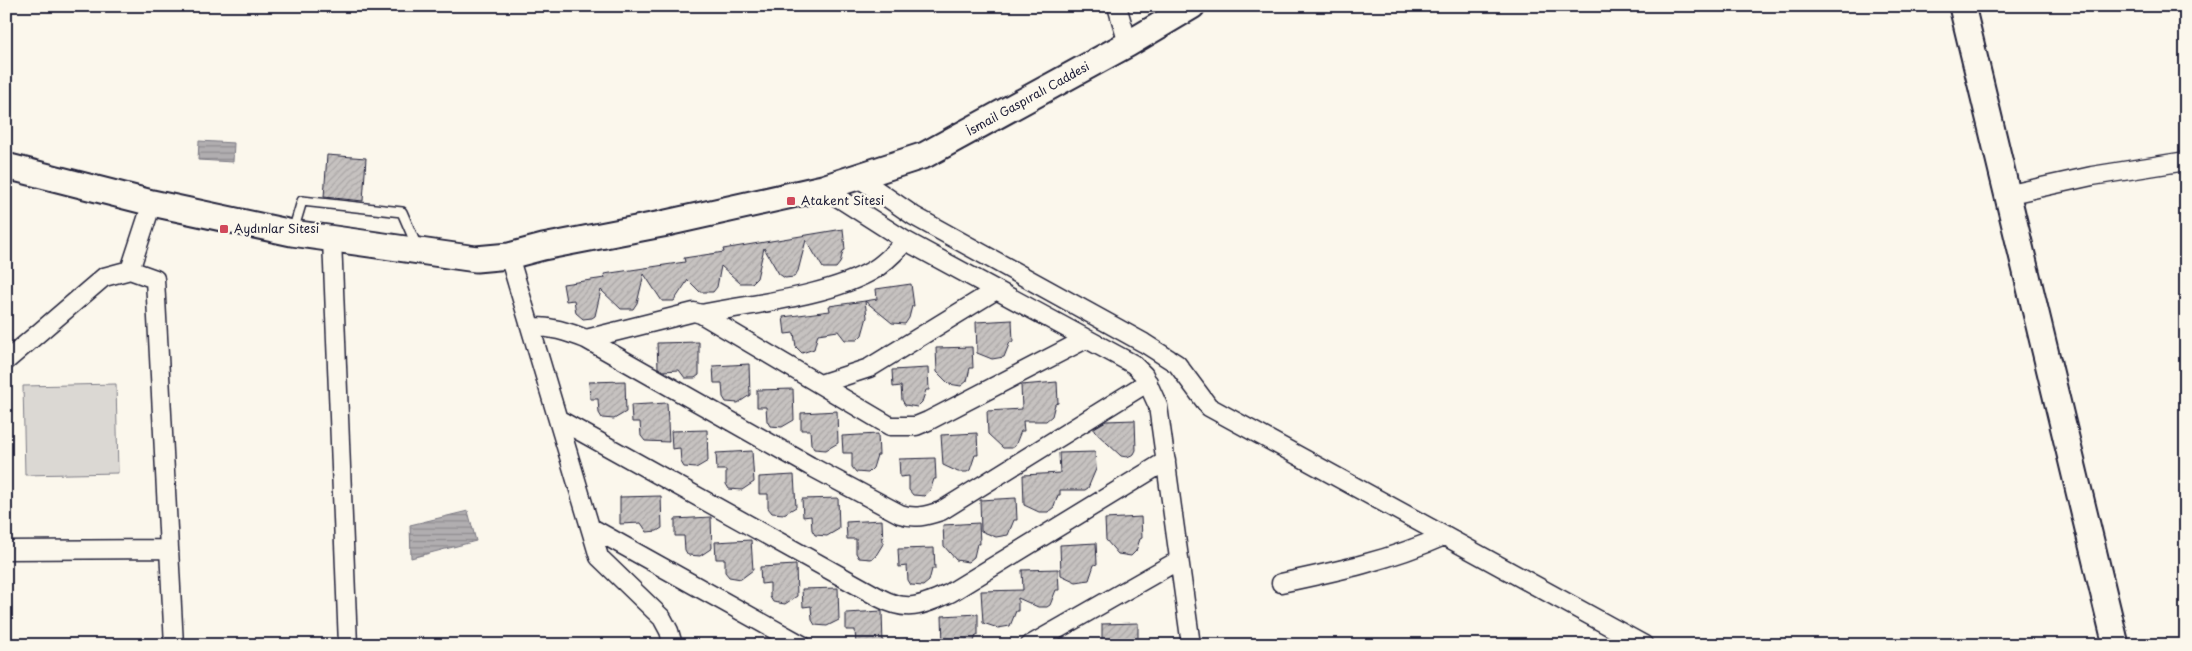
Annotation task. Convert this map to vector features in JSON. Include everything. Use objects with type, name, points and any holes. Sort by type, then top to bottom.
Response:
[{"type":"main road","name":"İsmail Gaspıralı Caddesi","points":[[6,166],[152,203],[292,233],[476,259],[509,256],[542,247],[662,224],[823,188],[925,155],[1128,44],[1192,6]]},
{"type":"main road","points":[[1962,6],[2006,195],[2116,645]]},
{"type":"street","points":[[1117,6],[1128,44]]},
{"type":"street","points":[[2006,195],[2092,176],[2186,161]]},
{"type":"street","points":[[856,176],[914,216],[1144,343],[1177,364],[1208,407],[1644,645]]},
{"type":"street","points":[[823,188],[906,241],[1133,364],[1148,382],[1158,406],[1189,644]]},
{"type":"street","points":[[130,270],[152,203]]},
{"type":"street","points":[[332,239],[348,645]]},
{"type":"street","points":[[701,314],[821,290],[852,281],[876,269],[906,241]]},
{"type":"street","points":[[509,256],[599,557],[662,618],[670,631],[673,645]]},
{"type":"street","points":[[6,360],[104,277],[130,270],[155,279],[174,645]]},
{"type":"street","points":[[820,384],[869,368],[996,290]]},
{"type":"street","points":[[586,339],[694,312],[701,314],[890,426],[916,426],[1086,339]]},
{"type":"street","points":[[530,327],[542,326],[586,339],[810,466],[909,517],[929,515],[940,511],[1148,382]]},
{"type":"street","points":[[558,419],[886,601],[902,607],[914,607],[950,593],[1166,461]]},
{"type":"street","points":[[590,527],[802,645]]},
{"type":"street","points":[[1281,583],[1360,566],[1408,552],[1444,536]]},
{"type":"street","points":[[6,550],[169,548]]},
{"type":"street","points":[[1030,645],[1179,560]]},
{"type":"lane","points":[[292,233],[302,201],[402,212],[419,251]]},
{"type":"shaded area","points":[[199,141],[234,143],[233,162],[198,160]]},
{"type":"shaded area","points":[[116,384],[118,473],[25,475],[23,386]]},
{"type":"shaded area","points":[[468,511],[476,541],[411,558],[410,525]]},
{"type":"building","points":[[327,155],[366,158],[363,201],[324,197]]},
{"type":"building","points":[[843,229],[845,250],[836,268],[823,268],[806,240],[798,271],[794,277],[785,278],[779,274],[764,248],[757,278],[752,283],[740,283],[721,266],[717,287],[713,292],[700,292],[688,280],[674,301],[662,301],[644,274],[637,303],[633,309],[621,309],[601,290],[595,316],[583,319],[576,313],[574,300],[566,301],[563,284],[605,278],[604,274],[685,262],[684,258],[724,252],[723,249]]},
{"type":"building","points":[[911,284],[914,306],[912,306],[909,318],[905,324],[892,323],[865,301],[877,299],[876,289]]},
{"type":"building","points":[[865,301],[867,317],[862,335],[857,340],[845,340],[838,331],[818,334],[814,349],[802,353],[796,347],[794,333],[785,334],[783,317],[830,311],[829,306]]},
{"type":"building","points":[[1012,320],[1013,342],[1010,342],[1004,357],[992,359],[977,353],[976,322]]},
{"type":"building","points":[[699,342],[699,375],[695,378],[685,378],[679,370],[663,371],[658,368],[657,343]]},
{"type":"building","points":[[972,347],[973,368],[970,368],[967,381],[961,386],[949,384],[937,372],[936,348]]},
{"type":"building","points":[[749,364],[750,395],[738,403],[726,402],[723,397],[722,383],[714,383],[713,366]]},
{"type":"building","points":[[928,368],[929,390],[926,390],[922,402],[917,407],[905,405],[902,400],[901,386],[893,387],[892,370]]},
{"type":"building","points":[[625,381],[626,412],[614,419],[602,418],[599,413],[598,399],[590,399],[589,382]]},
{"type":"building","points":[[1057,382],[1058,403],[1055,404],[1052,416],[1046,421],[1023,421],[1024,431],[1021,431],[1015,446],[1003,448],[988,434],[987,411],[1022,409],[1021,385]]},
{"type":"building","points":[[793,389],[794,420],[782,427],[770,426],[767,421],[766,407],[757,407],[757,390]]},
{"type":"building","points":[[667,403],[669,442],[645,441],[641,436],[640,422],[632,422],[631,405]]},
{"type":"building","points":[[837,411],[838,443],[826,450],[814,449],[811,444],[810,430],[801,430],[801,413]]},
{"type":"building","points":[[1135,420],[1136,450],[1134,454],[1127,457],[1121,456],[1094,431],[1094,428],[1106,421]]},
{"type":"building","points":[[707,430],[708,461],[696,468],[684,467],[681,462],[680,448],[672,449],[671,431]]},
{"type":"building","points":[[977,433],[978,455],[975,455],[970,470],[958,472],[943,465],[941,435]]},
{"type":"building","points":[[878,434],[879,455],[877,455],[873,468],[868,473],[856,472],[852,467],[852,453],[843,453],[842,436]]},
{"type":"building","points":[[752,451],[754,482],[742,490],[729,489],[726,484],[726,470],[717,470],[716,453]]},
{"type":"building","points":[[1095,452],[1096,469],[1088,488],[1085,490],[1060,490],[1060,495],[1058,495],[1054,507],[1048,512],[1039,512],[1024,505],[1023,475],[1060,473],[1059,453]]},
{"type":"building","points":[[935,458],[936,479],[934,479],[930,491],[925,496],[913,495],[909,490],[909,476],[900,477],[899,459]]},
{"type":"building","points":[[794,475],[796,507],[784,514],[772,513],[768,508],[768,494],[759,494],[759,477]]},
{"type":"building","points":[[661,496],[662,528],[657,531],[647,532],[641,523],[620,524],[620,497]]},
{"type":"building","points":[[838,498],[839,529],[827,536],[815,535],[812,530],[811,516],[803,517],[802,499]]},
{"type":"building","points":[[1016,498],[1017,520],[1014,520],[1008,535],[996,537],[981,531],[980,500]]},
{"type":"building","points":[[711,517],[712,548],[700,556],[688,555],[685,550],[684,536],[675,536],[675,519]]},
{"type":"building","points":[[1141,517],[1142,538],[1136,551],[1131,556],[1118,554],[1106,540],[1105,519]]},
{"type":"building","points":[[882,520],[883,544],[875,557],[871,559],[859,558],[856,553],[856,539],[847,539],[846,522]]},
{"type":"building","points":[[979,523],[980,544],[977,544],[974,557],[968,562],[956,560],[944,546],[943,525]]},
{"type":"building","points":[[751,540],[753,570],[741,579],[729,577],[725,572],[725,559],[716,559],[715,542]]},
{"type":"building","points":[[1096,543],[1097,564],[1094,565],[1089,580],[1076,582],[1061,575],[1060,545]]},
{"type":"building","points":[[934,548],[935,569],[932,569],[929,581],[923,586],[911,585],[908,580],[907,566],[899,567],[898,549]]},
{"type":"building","points":[[796,565],[797,596],[785,604],[773,602],[770,597],[770,583],[761,584],[760,567]]},
{"type":"building","points":[[1058,569],[1059,590],[1056,590],[1050,605],[1038,607],[1018,598],[1018,611],[1016,611],[1010,626],[998,628],[983,623],[981,591],[1023,590],[1022,570]]},
{"type":"building","points":[[838,588],[839,620],[827,626],[815,625],[812,620],[811,606],[803,607],[802,589]]},
{"type":"building","points":[[882,611],[883,645],[856,645],[855,630],[846,630],[846,613]]},
{"type":"building","points":[[978,614],[978,635],[976,635],[973,645],[943,645],[942,616]]},
{"type":"building","points":[[1138,623],[1138,644],[1111,645],[1111,641],[1102,641],[1102,624]]},
{"type":"place","name":"Atakent Sitesi","points":[[791,201]]},
{"type":"place","name":"Aydınlar Sitesi","points":[[224,229]]}]
